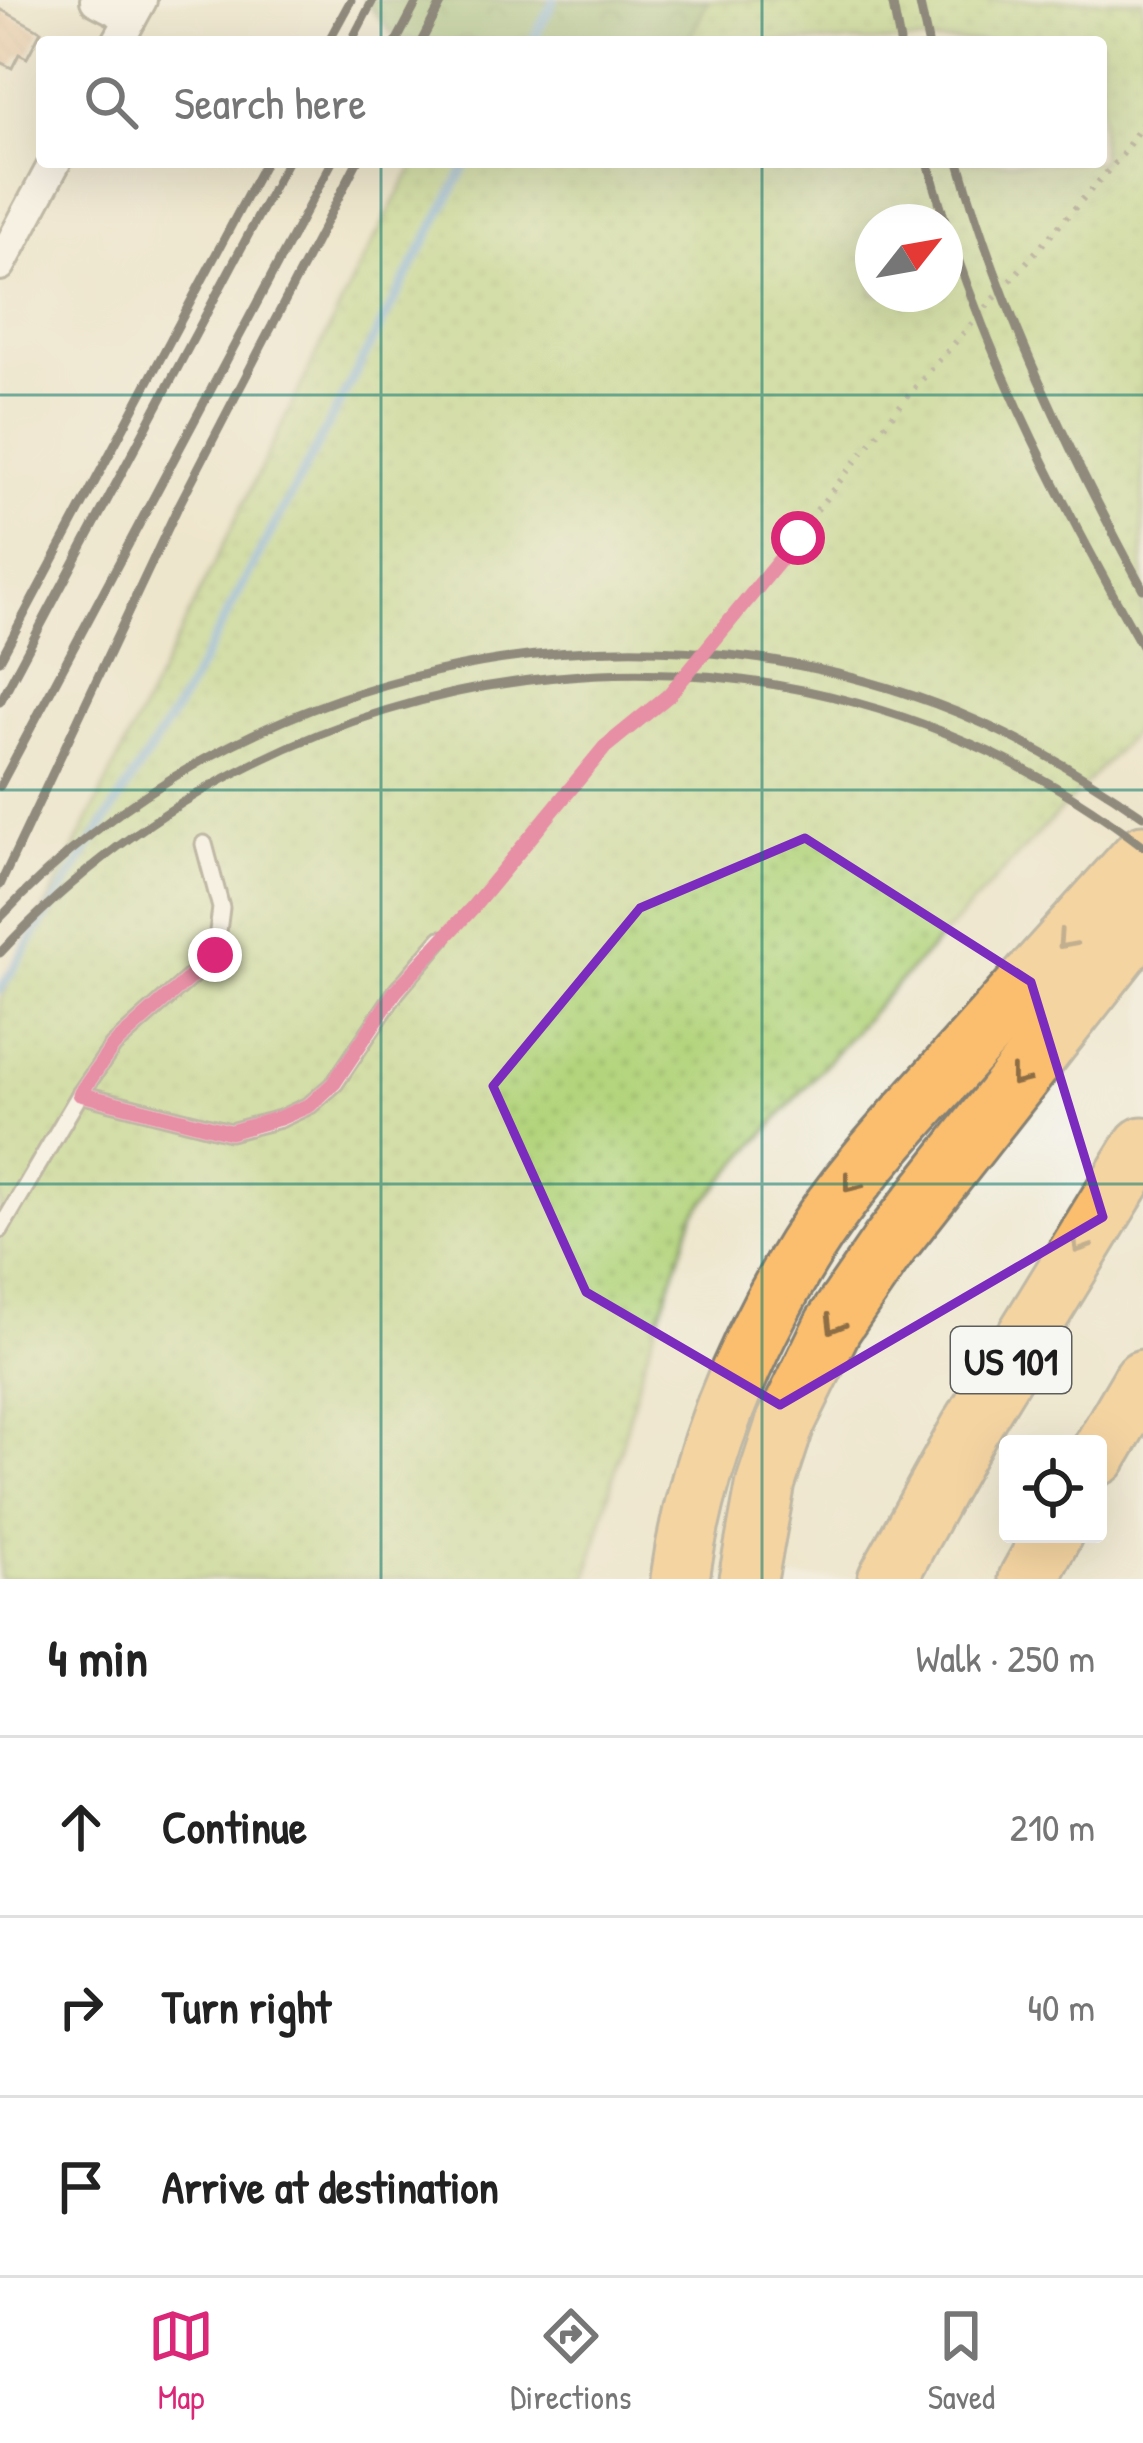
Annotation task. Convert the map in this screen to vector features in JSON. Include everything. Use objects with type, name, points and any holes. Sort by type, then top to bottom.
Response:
[{"type":"highway","points":[[680,1579],[707,1459],[749,1351],[806,1247],[873,1157],[1143,854]]},
{"type":"highway","points":[[748,1579],[766,1482],[784,1424],[806,1375],[861,1282],[1143,921]]},
{"type":"highway","name":"US 101","points":[[886,1579],[970,1428],[1143,1146]]},
{"type":"highway","name":"US 101","points":[[1107,1441],[1143,1379]]},
{"type":"highway","points":[[1028,1579],[1048,1543]]},
{"type":"street","points":[[95,0],[130,20]]},
{"type":"street","points":[[0,265],[52,168]]},
{"type":"lane","points":[[0,1231],[113,1046],[215,955],[221,908],[204,844]]},
{"type":"lane","points":[[80,1094],[230,1132],[280,1118],[310,1105],[334,1083],[395,992],[440,939]]},
{"type":"path","points":[[440,939],[473,907],[605,747],[669,695],[911,392],[1122,155],[1143,123]]},
{"type":"highlighted area","points":[[805,838],[1031,982],[1103,1217],[780,1405],[586,1292],[493,1086],[640,908]]},
{"type":"green space","points":[[364,0],[708,0],[691,36],[394,36]]},
{"type":"green space","points":[[503,0],[1143,0],[1143,723],[882,1000],[694,1214],[642,1368],[587,1579],[0,1579],[0,1000],[358,270],[413,168],[1107,168],[1107,36],[484,36]]},
{"type":"building","points":[[0,9],[41,31],[27,58],[19,54],[12,68],[0,62]]},
{"type":"waterway","points":[[535,36],[554,0]]},
{"type":"waterway","points":[[0,990],[181,701],[465,168]]},
{"type":"railway","points":[[331,36],[351,0]]},
{"type":"railway","points":[[354,36],[373,0]]},
{"type":"railway","points":[[399,36],[418,0]]},
{"type":"railway","points":[[424,36],[443,0]]},
{"type":"railway","points":[[892,0],[899,36]]},
{"type":"railway","points":[[919,0],[927,36]]},
{"type":"railway","points":[[0,660],[262,168]]},
{"type":"railway","points":[[0,702],[284,168]]},
{"type":"railway","points":[[0,786],[329,168]]},
{"type":"railway","points":[[0,885],[177,509],[354,168]]},
{"type":"railway","points":[[930,168],[969,289],[1020,412],[1143,648]]},
{"type":"railway","points":[[961,168],[1016,327],[1089,486],[1143,589]]},
{"type":"railway","points":[[0,918],[95,832],[201,761],[315,708],[436,672],[561,653],[688,651],[813,668],[936,704],[991,727],[1069,768],[1143,816]]},
{"type":"railway","points":[[0,953],[120,845],[255,763],[400,707],[551,678],[705,676],[858,703],[1005,760],[1143,846]]},
{"type":"route","points":[[215,955],[113,1046],[80,1094],[230,1132],[310,1105],[334,1083],[395,992],[473,907],[605,747],[669,695],[798,538]]}]
